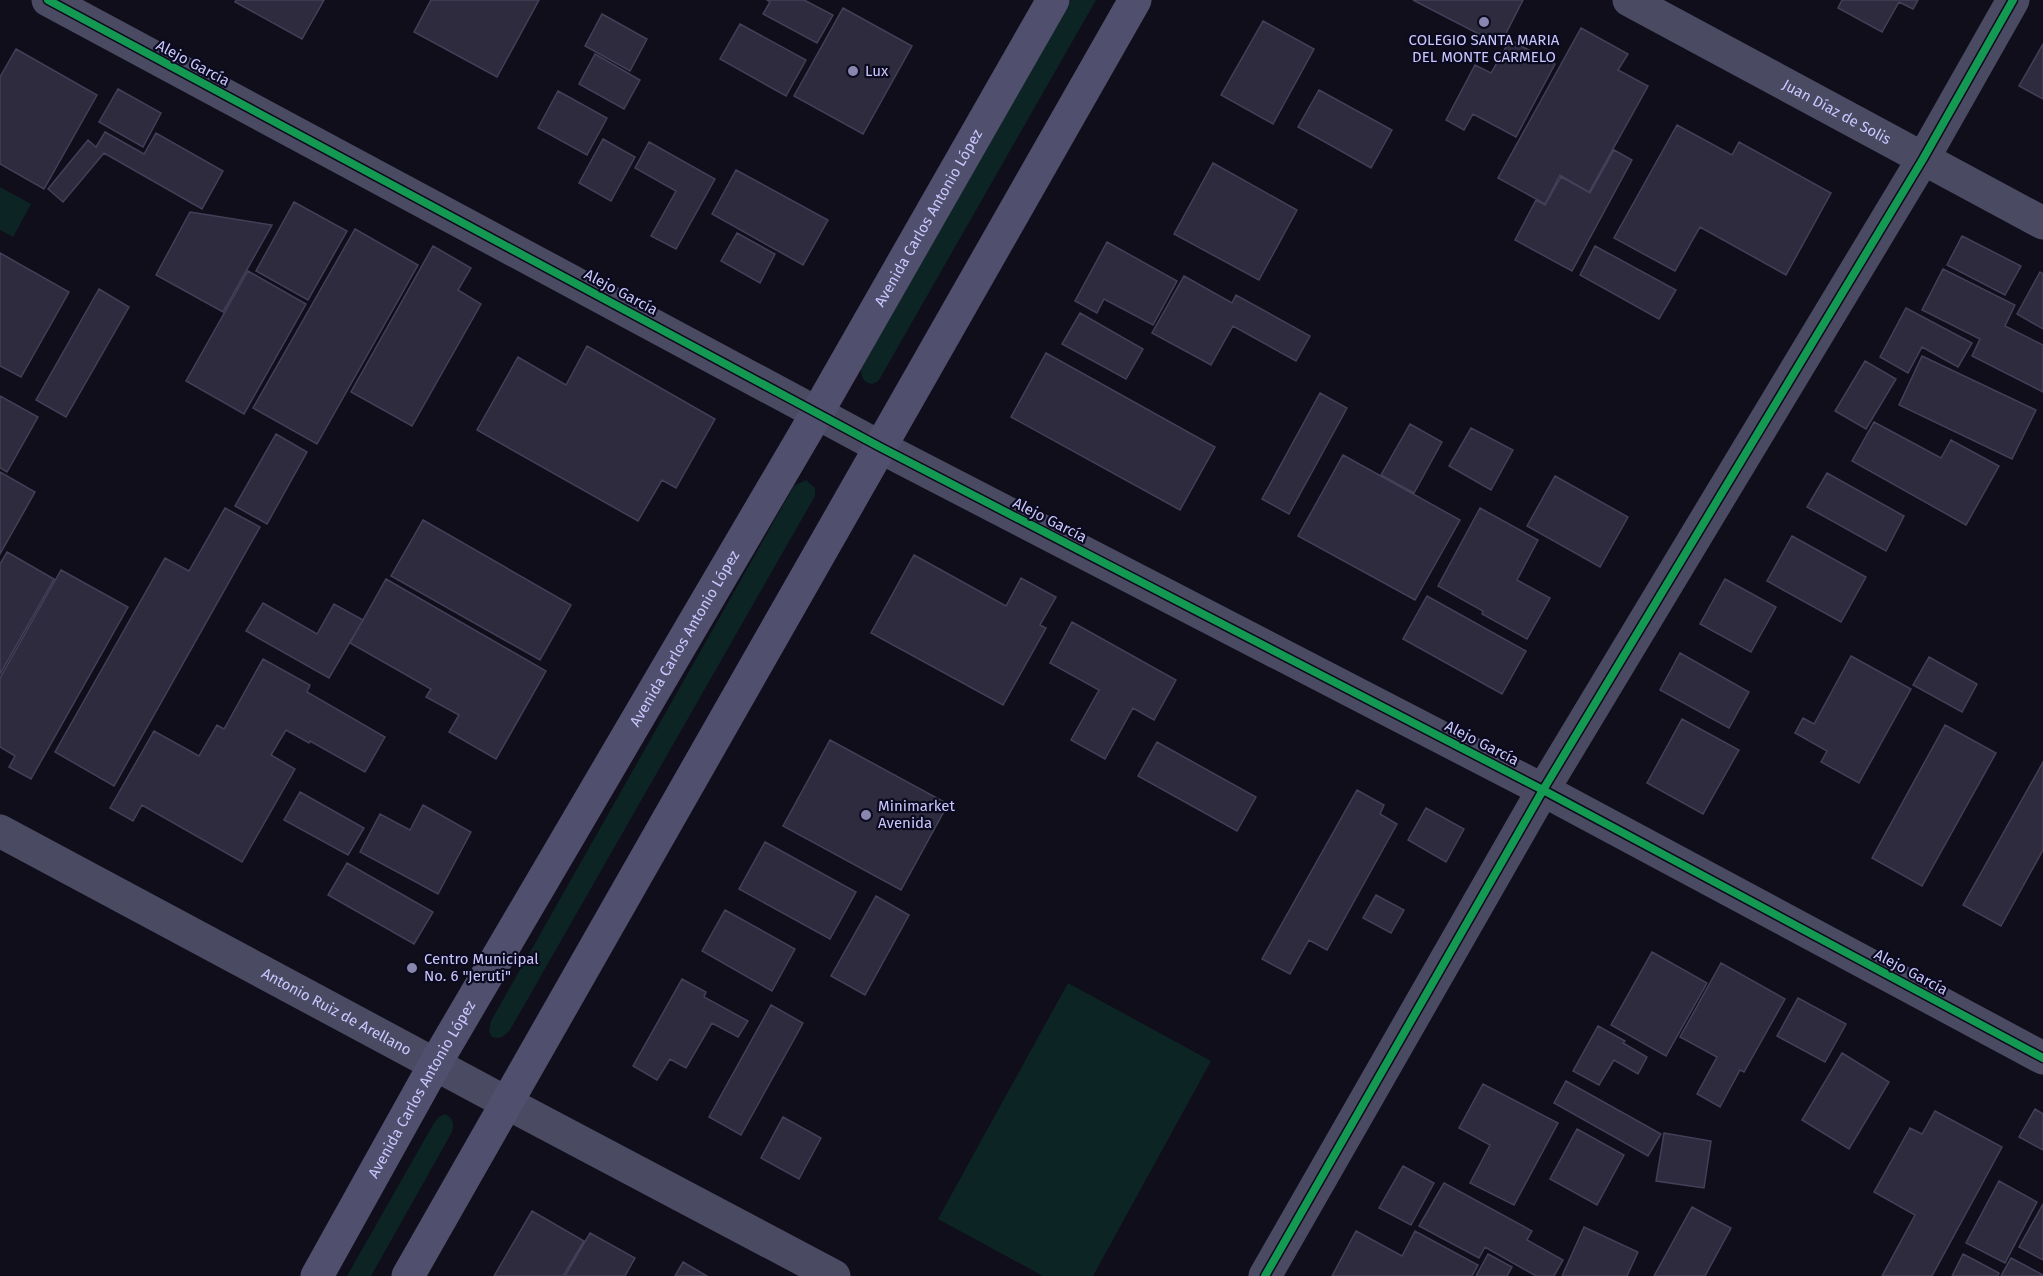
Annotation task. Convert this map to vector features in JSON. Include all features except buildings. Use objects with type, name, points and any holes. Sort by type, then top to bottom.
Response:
[{"type":"main road","name":"Avenida Carlos Antonio López","points":[[317,1276],[435,1064],[818,413],[1053,0]]},
{"type":"main road","points":[[408,1276],[1135,0]]},
{"type":"street","name":"Alejo García","points":[[48,0],[880,447],[1543,790],[2043,1058]]},
{"type":"street","name":"Juan Díaz de Solis","points":[[1629,0],[2043,223]]},
{"type":"street","points":[[1265,1276],[1543,790],[1923,159],[2013,0]]},
{"type":"street","name":"Antonio Ruiz de Arellano","points":[[0,831],[834,1276]]},
{"type":"green space","points":[[1071,0],[1096,0],[879,380],[872,384],[866,382],[862,377],[861,369]]},
{"type":"green space","points":[[0,187],[31,204],[13,237],[0,230]]},
{"type":"green space","points":[[806,480],[815,488],[815,496],[510,1030],[502,1037],[492,1037],[489,1031],[491,1021],[794,486]]},
{"type":"green space","points":[[1068,983],[1211,1061],[1093,1276],[1043,1276],[938,1219]]},
{"type":"green space","points":[[445,1114],[453,1122],[452,1132],[371,1276],[347,1276],[434,1123]]},
{"type":"cycle path","points":[[48,0],[880,447],[1543,790],[2043,1058]]},
{"type":"cycle path","points":[[1265,1276],[1543,790],[1923,159],[2013,0]]},
{"type":"place","name":"COLEGIO SANTA MARIA DEL MONTE CARMELO","points":[[1484,22]]},
{"type":"place","name":"Lux","points":[[853,71]]},
{"type":"place","name":"Minimarket Avenida","points":[[866,815]]},
{"type":"place","name":"Centro Municipal No. 6 \"Jeruti\"","points":[[412,968]]}]
